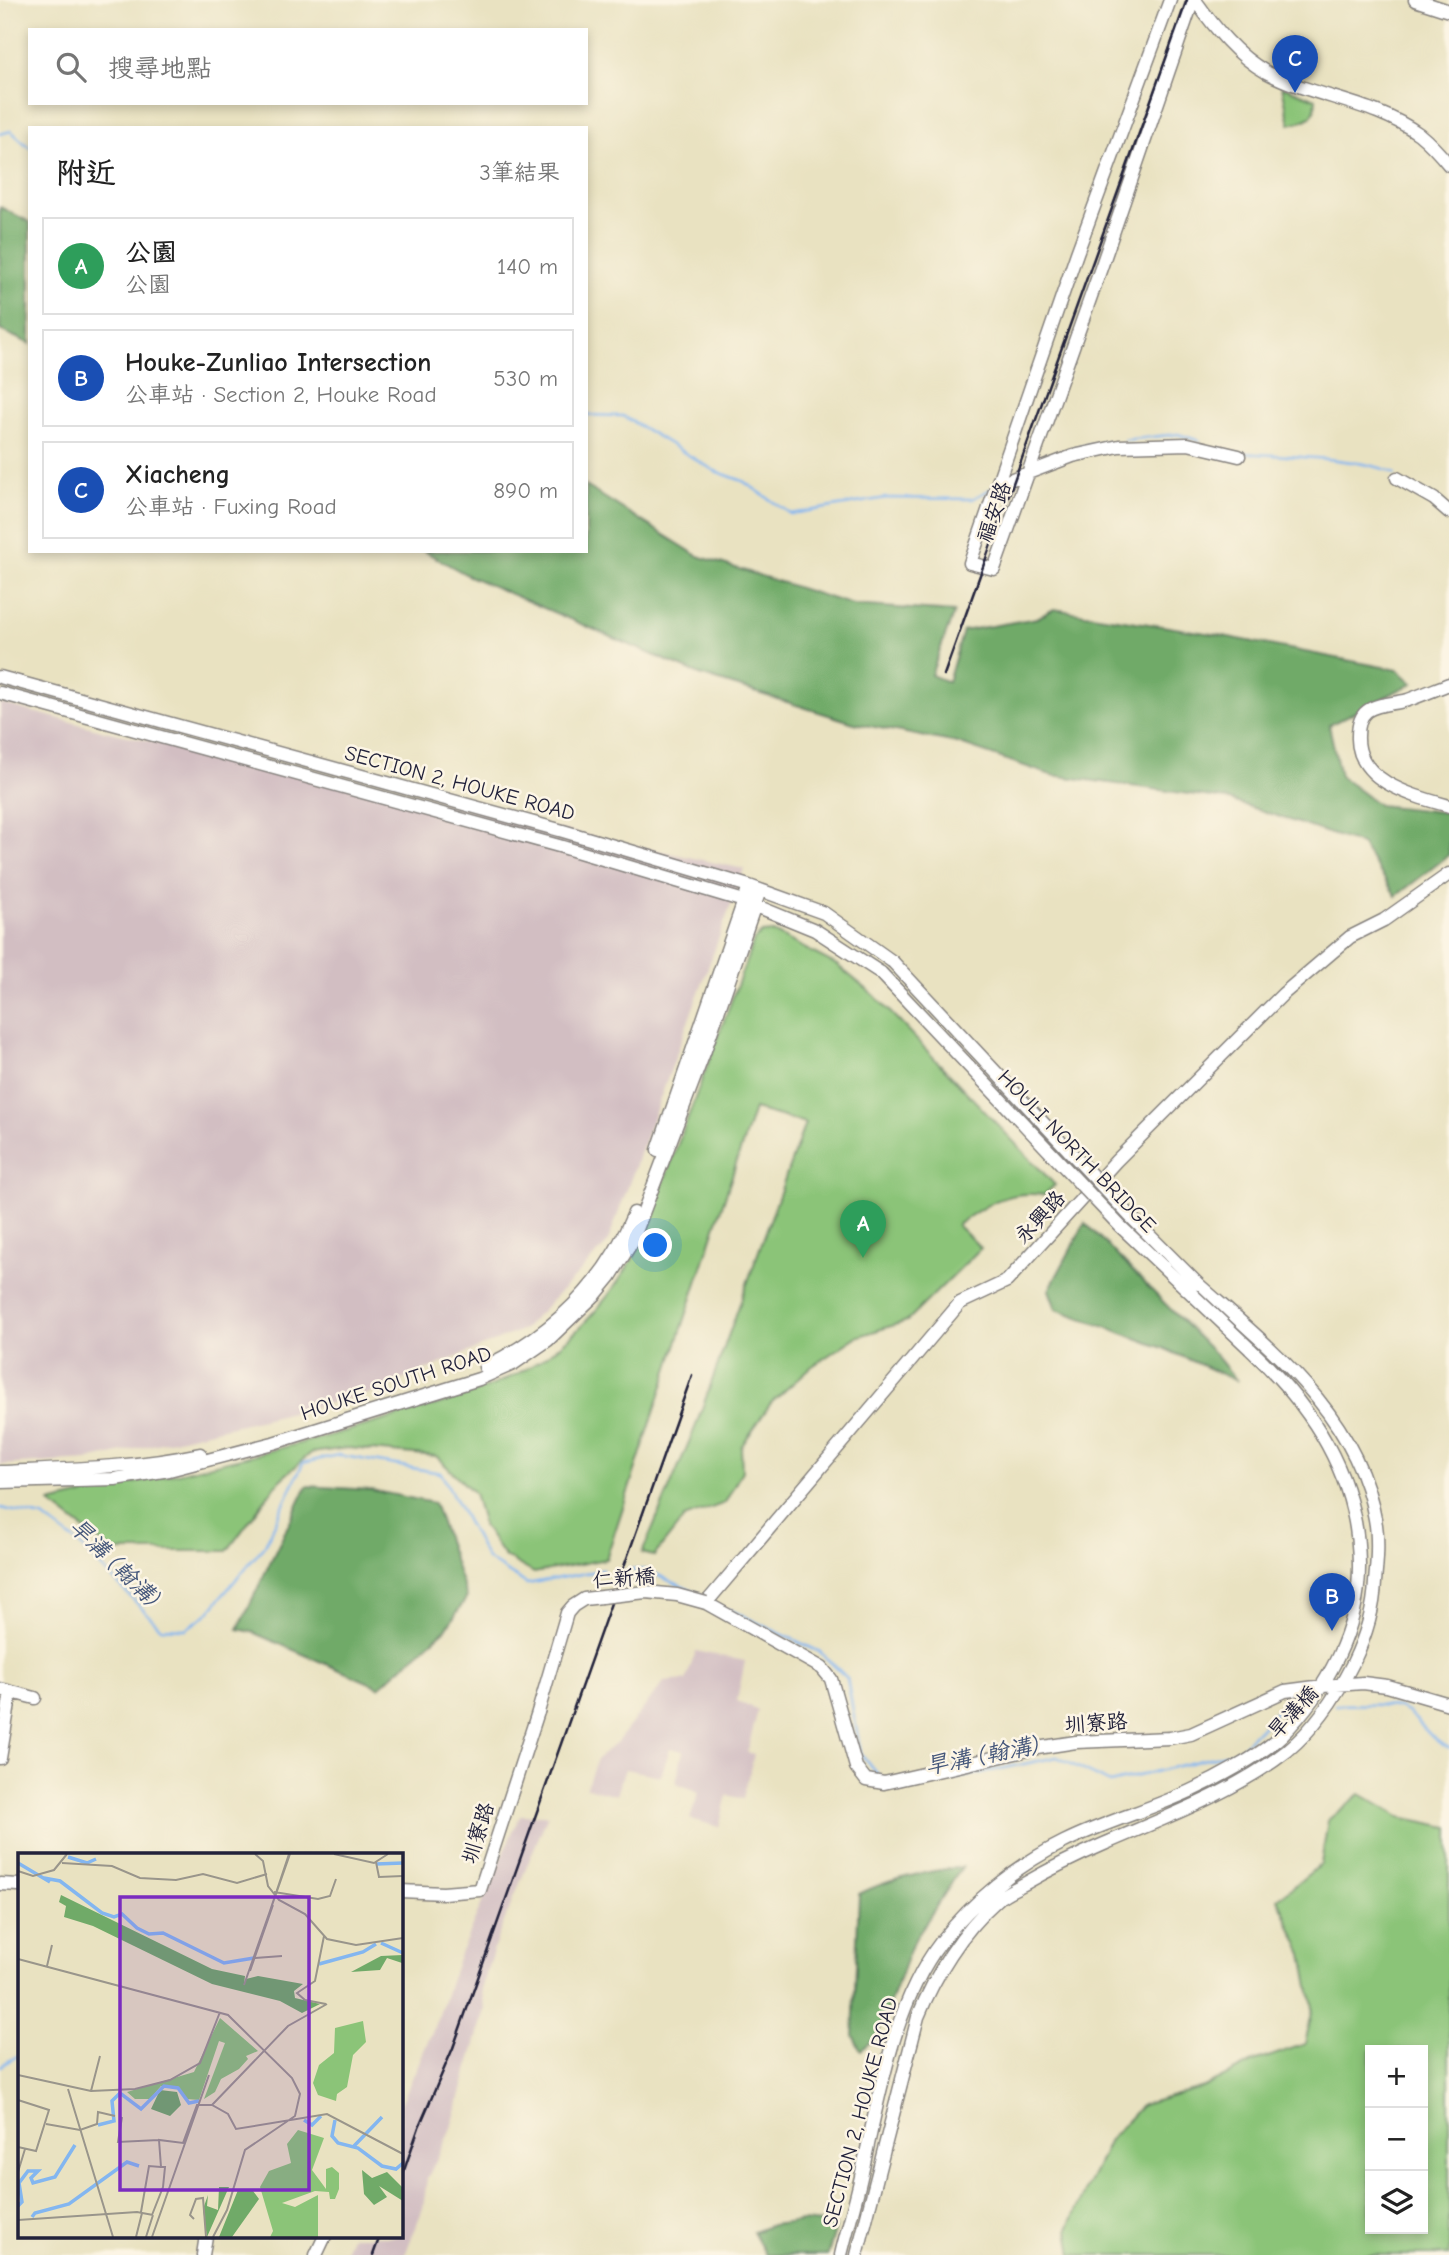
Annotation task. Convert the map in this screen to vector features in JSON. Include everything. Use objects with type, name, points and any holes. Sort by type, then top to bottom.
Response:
[{"type":"street","name":"福安路","points":[[1170,0],[1077,253],[970,563],[994,569],[1194,0]]},
{"type":"street","points":[[1194,0],[1228,42],[1264,71],[1294,85],[1385,115],[1419,134],[1449,165]]},
{"type":"street","points":[[1415,0],[1449,11]]},
{"type":"street","points":[[999,484],[1073,456],[1119,446],[1188,444],[1239,456]]},
{"type":"street","points":[[1397,478],[1434,499],[1449,512]]},
{"type":"street","name":"SECTION 2, HOUKE ROAD","points":[[0,677],[563,831],[755,888],[824,913],[893,962]]},
{"type":"street","points":[[1449,684],[1406,701],[1367,710],[1361,718],[1357,744],[1359,755],[1368,770],[1417,797],[1449,806]]},
{"type":"street","name":"SECTION 2, HOUKE ROAD","points":[[0,693],[559,846],[749,903],[815,930],[881,973]]},
{"type":"street","points":[[80,716],[84,698]]},
{"type":"street","points":[[401,803],[404,787]]},
{"type":"street","name":"永興路","points":[[706,1603],[960,1303],[1007,1281],[1116,1161],[1283,994],[1350,937],[1384,920],[1449,874]]},
{"type":"street","name":"HOUKE SOUTH ROAD","points":[[0,1482],[115,1479],[169,1470],[273,1443],[479,1379],[513,1364],[548,1340],[610,1277],[632,1241],[755,888]]},
{"type":"street","name":"HOULI NORTH BRIDGE","points":[[893,962],[1129,1215],[1198,1284],[1295,1371],[1315,1393],[1340,1431],[1362,1474],[1376,1519],[1375,1592],[1367,1627],[1343,1683]]},
{"type":"street","name":"HOULI NORTH BRIDGE","points":[[881,973],[1120,1226],[1283,1380],[1323,1434],[1339,1466],[1359,1541],[1360,1581],[1344,1646],[1322,1686]]},
{"type":"street","name":"HOUKE SOUTH ROAD","points":[[0,1472],[137,1465],[215,1451],[477,1371],[507,1356],[544,1333],[575,1304],[624,1236],[700,1048]]},
{"type":"street","name":"仁新橋","points":[[538,1712],[567,1613],[573,1605],[584,1599],[646,1592],[677,1595],[706,1603]]},
{"type":"street","name":"圳寮路","points":[[706,1603],[822,1668],[831,1679],[856,1767],[866,1780],[884,1783],[1037,1748],[1076,1742],[1170,1738],[1191,1734],[1285,1691],[1343,1683],[1387,1686],[1449,1704]]},
{"type":"street","name":"旱溝橋","points":[[1234,1786],[1288,1750],[1318,1719],[1343,1683]]},
{"type":"street","name":"旱溝橋","points":[[1224,1774],[1279,1737],[1322,1686]]},
{"type":"street","points":[[0,1758],[6,1690],[34,1698]]},
{"type":"street","name":"圳寮路","points":[[402,1891],[443,1893],[480,1890],[538,1712]]},
{"type":"street","name":"SECTION 2, HOUKE ROAD","points":[[841,2255],[903,2012],[921,1972],[941,1942],[989,1891],[1063,1842],[1151,1808],[1224,1774]]},
{"type":"street","name":"SECTION 2, HOUKE ROAD","points":[[857,2255],[918,2017],[930,1987],[955,1948],[998,1899],[1072,1858],[1234,1786]]},
{"type":"street","points":[[0,1884],[18,1885]]},
{"type":"street","points":[[316,2255],[324,2238]]},
{"type":"shaded area","points":[[0,703],[105,731],[744,869],[607,1244],[524,1329],[368,1394],[89,1460],[0,1465]]},
{"type":"shaded area","points":[[696,1651],[745,1661],[737,1701],[758,1710],[747,1752],[754,1754],[743,1799],[727,1795],[719,1827],[690,1819],[699,1792],[676,1783],[683,1751],[670,1748],[661,1776],[625,1769],[616,1795],[586,1787],[597,1759],[617,1742],[664,1682],[686,1680]]},
{"type":"shaded area","points":[[520,1815],[548,1815],[498,1936],[481,1988],[485,2009],[451,2129],[427,2179],[423,2208],[405,2255],[344,2255],[350,2238],[402,2238],[402,2102],[438,2018],[457,1961]]},
{"type":"green space","points":[[1282,86],[1316,99],[1310,118],[1290,124]]},
{"type":"green space","points":[[0,207],[28,221],[28,343],[0,330]]},
{"type":"green space","points":[[588,487],[698,556],[853,605],[954,612],[931,675],[948,682],[963,631],[1037,618],[1054,609],[1213,634],[1398,670],[1413,683],[1329,725],[1340,776],[1379,805],[1449,813],[1449,855],[1396,896],[1361,844],[1226,799],[1051,775],[957,743],[854,723],[700,675],[469,576],[428,553],[588,553]]},
{"type":"green space","points":[[773,932],[837,965],[874,995],[1055,1185],[1044,1195],[1019,1195],[998,1200],[957,1225],[981,1248],[907,1321],[856,1337],[811,1367],[771,1403],[741,1447],[742,1471],[725,1503],[684,1518],[654,1556],[642,1553],[695,1428],[805,1123],[754,1109],[606,1559],[534,1573],[504,1556],[483,1526],[474,1493],[436,1456],[348,1448],[311,1453],[280,1480],[227,1551],[112,1551],[50,1503],[309,1441],[433,1406],[508,1379],[558,1347],[599,1307],[641,1243],[754,940],[762,933]]},
{"type":"green space","points":[[1085,1223],[1215,1354],[1237,1381],[1163,1348],[1056,1309],[1049,1290]]},
{"type":"green space","points":[[307,1486],[371,1490],[434,1503],[467,1597],[446,1629],[379,1687],[252,1632],[238,1629]]},
{"type":"green space","points":[[1360,1794],[1400,1817],[1449,1827],[1449,2255],[1072,2255],[1068,2229],[1109,2140],[1142,2105],[1204,2087],[1251,2063],[1305,2044],[1313,2008],[1303,1954],[1278,1899],[1321,1864],[1328,1820]]},
{"type":"green space","points":[[962,1867],[913,1942],[877,2036],[861,2050],[853,2036],[859,1894],[909,1876]]},
{"type":"green space","points":[[802,2221],[836,2227],[828,2255],[766,2255],[753,2232],[772,2225]]},
{"type":"waterway","points":[[0,134],[11,131],[28,146]]},
{"type":"waterway","points":[[588,415],[623,416],[715,471],[743,481],[791,514],[886,498],[972,499],[991,489]]},
{"type":"waterway","points":[[1124,440],[1178,434],[1200,441]]},
{"type":"waterway","points":[[1063,454],[1079,447],[1107,443]]},
{"type":"waterway","points":[[1243,453],[1344,461],[1365,464],[1395,474]]},
{"type":"waterway","name":"旱溝 (翰溝)","points":[[0,1508],[43,1517],[79,1544],[161,1628],[186,1629],[207,1614],[265,1545],[303,1463],[338,1455],[441,1473],[487,1559],[527,1584],[603,1570]]},
{"type":"waterway","name":"旱溝 (翰溝)","points":[[629,1570],[647,1570],[700,1595]]},
{"type":"waterway","name":"旱溝 (翰溝)","points":[[728,1609],[820,1652],[847,1678],[861,1754],[880,1777]]},
{"type":"waterway","name":"旱溝 (翰溝)","points":[[889,1787],[901,1790],[1057,1757],[1110,1783],[1238,1751],[1282,1705],[1303,1705]]},
{"type":"waterway","name":"旱溝 (翰溝)","points":[[1335,1705],[1372,1705],[1401,1709],[1437,1741],[1449,1748]]},
{"type":"waterway","points":[[0,2066],[18,2056]]},
{"type":"railway","points":[[944,675],[1187,0]]},
{"type":"railway","points":[[402,2176],[419,2127],[453,2048],[692,1375]]},
{"type":"railway","points":[[373,2255],[379,2238]]},
{"type":"place","name":"Xiacheng","points":[[1295,93]]},
{"type":"place","name":"公園","points":[[863,1258]]},
{"type":"place","name":"Houke-Zunliao Intersection","points":[[1332,1631]]}]
